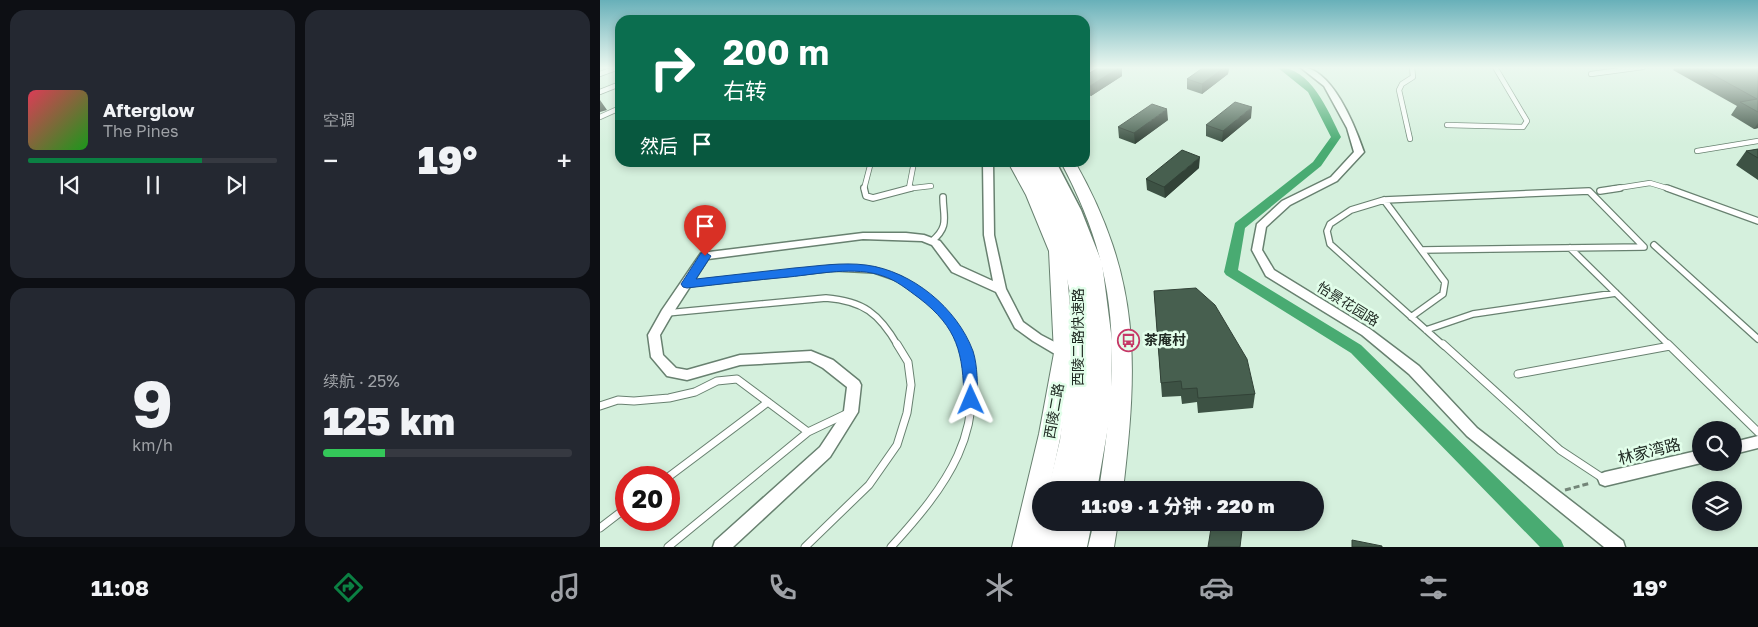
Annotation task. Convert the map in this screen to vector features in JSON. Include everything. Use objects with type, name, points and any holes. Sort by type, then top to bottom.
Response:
[{"type":"highway","name":"西陵二路快速路","points":[[1045,167],[1070,247],[1080,293],[1080,376],[1072,440],[1064,481]]},
{"type":"highway","name":"西陵二路快速路","points":[[1045,167],[1071,210],[1092,263],[1100,341],[1098,410],[1085,481]]},
{"type":"highway","points":[[1064,352],[1080,293]]},
{"type":"highway","points":[[1050,547],[1053,531]]},
{"type":"highway","points":[[1072,547],[1075,531]]},
{"type":"main road","name":"西陵二路","points":[[1018,167],[1034,195],[1057,251],[1064,352],[1048,443],[1024,547]]},
{"type":"main road","points":[[1047,167],[1084,190],[1102,237],[1116,286],[1124,349],[1122,405],[1112,481]]},
{"type":"main road","points":[[1101,547],[1104,531]]},
{"type":"street","name":"怡景花园路","points":[[1331,93],[1351,128],[1359,152],[1334,179],[1286,203],[1261,226],[1257,250],[1270,272],[1366,332],[1414,370],[1472,432],[1617,547]]},
{"type":"street","points":[[988,167],[990,235],[1000,289],[1019,325],[1037,338],[1064,352]]},
{"type":"street","points":[[721,547],[825,452],[851,412],[854,384],[828,364],[810,356],[740,360],[687,375],[672,372],[657,357],[654,335],[666,313],[705,256],[863,236],[906,236],[936,243],[956,269],[1000,289]]},
{"type":"street","points":[[1742,446],[1758,442]]},
{"type":"street","name":"林家湾路","points":[[1605,479],[1692,458]]},
{"type":"lane","points":[[1400,93],[1410,138]]},
{"type":"lane","points":[[1447,125],[1523,127],[1526,121],[1510,93]]},
{"type":"lane","points":[[600,117],[615,110]]},
{"type":"lane","points":[[1697,151],[1758,141]]},
{"type":"lane","points":[[870,167],[864,189],[866,196],[873,198],[909,188],[931,186]]},
{"type":"lane","points":[[909,188],[913,167]]},
{"type":"lane","points":[[1600,191],[1650,183],[1758,221]]},
{"type":"lane","points":[[1422,250],[1644,247],[1589,192],[1384,200],[1351,210],[1330,224],[1327,231],[1330,244],[1426,330],[1575,462],[1605,479]]},
{"type":"lane","points":[[932,241],[945,230],[943,197]]},
{"type":"lane","points":[[1384,200],[1445,282],[1443,294],[1412,317]]},
{"type":"lane","points":[[1654,246],[1758,339]]},
{"type":"lane","points":[[1570,248],[1758,432]]},
{"type":"lane","points":[[687,284],[830,268],[865,269],[887,273],[913,287],[934,303],[955,326],[966,352],[970,370],[971,400],[968,430],[956,463],[926,508],[891,547]]},
{"type":"lane","points":[[1426,330],[1473,314],[1616,293]]},
{"type":"lane","points":[[666,313],[826,298],[848,300],[869,310],[893,337],[908,362],[911,385],[908,412],[897,445],[868,485],[805,547]]},
{"type":"lane","points":[[1518,374],[1670,346]]},
{"type":"lane","points":[[600,406],[618,400],[634,401],[669,398],[695,392],[716,381],[737,379],[808,432]]},
{"type":"lane","points":[[680,468],[768,402]]},
{"type":"lane","points":[[668,547],[808,432],[851,412]]},
{"type":"lane","points":[[600,528],[615,516]]},
{"type":"path","points":[[1550,494],[1605,479]]},
{"type":"building","points":[[1745,93],[1758,93],[1758,112],[1740,102],[1757,99]]},
{"type":"building","points":[[1235,102],[1252,107],[1223,131],[1206,125]]},
{"type":"building","points":[[1152,104],[1167,109],[1134,133],[1118,127]]},
{"type":"building","points":[[1758,149],[1758,158],[1746,151]]},
{"type":"building","points":[[1182,150],[1200,157],[1164,187],[1146,179]]},
{"type":"building","points":[[1196,288],[1215,305],[1247,359],[1255,394],[1198,398],[1197,388],[1182,389],[1181,381],[1161,383],[1154,291]]},
{"type":"building","points":[[1211,531],[1242,531],[1240,547],[1208,547]]},
{"type":"building","points":[[1352,540],[1382,546],[1382,547],[1352,547]]},
{"type":"waterway","points":[[1313,93],[1336,137],[1317,164],[1239,226],[1231,272],[1356,349],[1554,547]]},
{"type":"place","name":"茶庵村","points":[[1128,340]]},
{"type":"route","points":[[705,256],[687,284],[830,268],[865,269],[887,273],[913,287],[934,303],[955,326],[966,352],[970,370],[971,400]]}]
